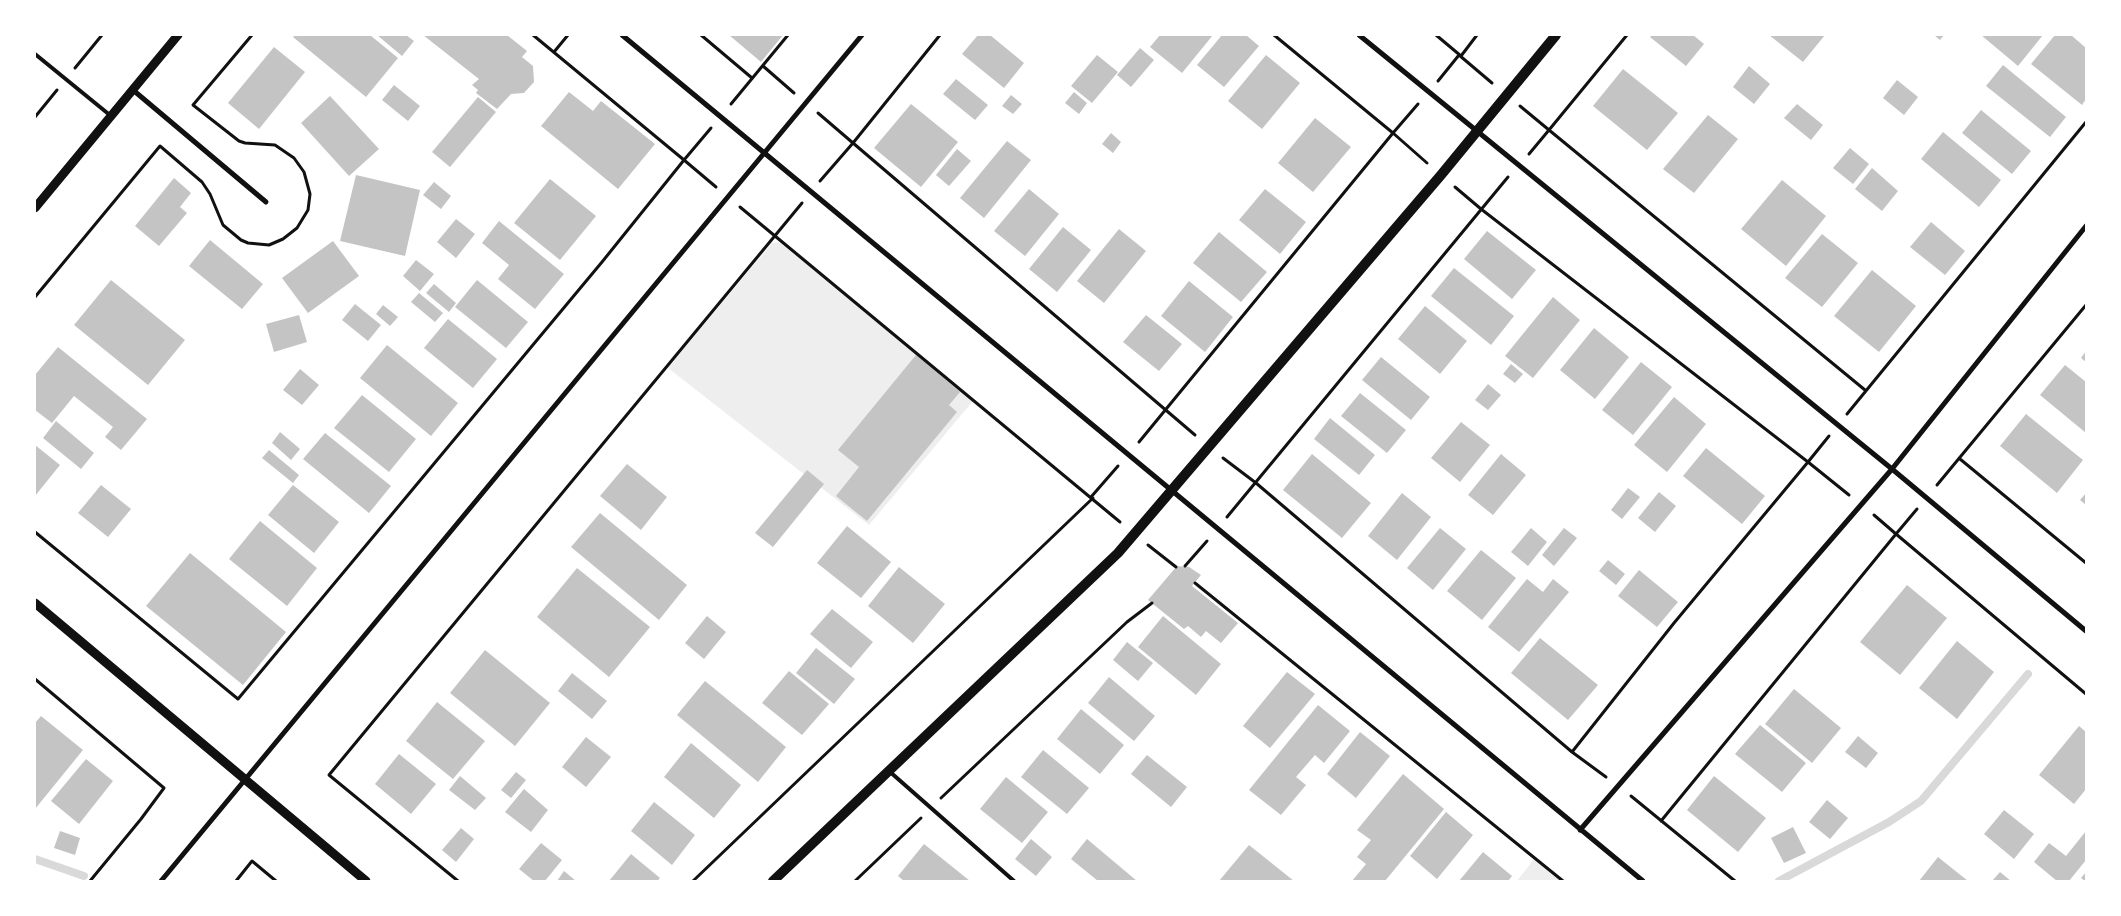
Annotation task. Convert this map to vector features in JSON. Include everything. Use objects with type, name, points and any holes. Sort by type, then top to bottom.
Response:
[{"type":"main road","points":[[774,881],[1118,553],[1173,491],[1477,132],[1556,35]]},
{"type":"street","points":[[35,208],[178,35]]},
{"type":"street","points":[[622,35],[1643,881]]},
{"type":"street","points":[[161,881],[862,35]]},
{"type":"street","points":[[1359,35],[1892,469],[2086,631]]},
{"type":"street","points":[[133,90],[266,202]]},
{"type":"street","points":[[1580,830],[1892,469],[2086,226]]},
{"type":"street","points":[[35,603],[366,881]]},
{"type":"lane","points":[[35,54],[111,116]]},
{"type":"lane","points":[[889,771],[1014,881]]},
{"type":"path","points":[[35,117],[102,35]]},
{"type":"path","points":[[35,298],[160,146],[202,182],[210,194],[222,225],[241,240],[248,243],[269,245],[283,239],[297,228],[308,210],[310,194],[304,172],[294,158],[275,145],[246,143],[239,140],[194,105],[252,35]]},
{"type":"path","points":[[533,35],[1092,498],[693,881]]},
{"type":"path","points":[[554,52],[568,35]]},
{"type":"path","points":[[700,35],[752,78]]},
{"type":"path","points":[[35,532],[238,699],[602,262],[788,35]]},
{"type":"path","points":[[458,881],[329,775],[774,235],[853,143],[940,35]]},
{"type":"path","points":[[763,66],[1165,411],[1393,133],[1274,35]]},
{"type":"path","points":[[1436,35],[1461,56],[1478,35]]},
{"type":"path","points":[[1627,35],[1549,130],[1865,390],[2086,122]]},
{"type":"path","points":[[1572,752],[1674,623],[1808,462],[1481,209],[1256,483],[1572,752],[1617,785],[1735,881]]},
{"type":"path","points":[[2086,305],[1960,459],[2086,564]]},
{"type":"path","points":[[1661,821],[1896,534],[2086,694]]},
{"type":"path","points":[[1195,583],[1564,881]]},
{"type":"path","points":[[855,881],[1127,622],[1152,603]]},
{"type":"path","points":[[35,679],[164,788],[90,881]]},
{"type":"path","points":[[236,881],[252,861],[276,881]]},
{"type":"shaded area","points":[[779,242],[973,401],[869,525],[668,368],[772,243]]},
{"type":"shaded area","points":[[1534,859],[1561,881],[1517,881]]},
{"type":"building","points":[[295,35],[370,35],[398,58],[366,97],[293,37]]},
{"type":"building","points":[[377,35],[406,35],[414,41],[402,56]]},
{"type":"building","points":[[423,35],[507,35],[527,51],[522,57],[533,66],[534,82],[524,93],[511,94],[497,109],[476,93],[478,90],[472,85],[479,79]]},
{"type":"building","points":[[729,35],[783,35],[761,62]]},
{"type":"building","points":[[978,35],[990,35],[1024,63],[1004,88],[962,54]]},
{"type":"building","points":[[1160,35],[1213,35],[1182,73],[1150,47]]},
{"type":"building","points":[[1222,35],[1246,35],[1259,46],[1224,87],[1197,65]]},
{"type":"building","points":[[1652,35],[1693,35],[1704,44],[1686,66],[1650,37]]},
{"type":"building","points":[[1769,35],[1825,35],[1803,62]]},
{"type":"building","points":[[1934,35],[1944,35],[1940,40]]},
{"type":"building","points":[[1981,35],[2043,35],[2018,66]]},
{"type":"building","points":[[2055,35],[2071,35],[2086,48],[2086,99],[2082,105],[2031,64]]},
{"type":"building","points":[[274,47],[305,72],[259,129],[228,103]]},
{"type":"building","points":[[1140,48],[1154,60],[1131,87],[1117,75]]},
{"type":"building","points":[[1097,55],[1118,72],[1092,103],[1071,86]]},
{"type":"building","points":[[1266,55],[1300,83],[1262,129],[1228,101]]},
{"type":"building","points":[[2003,65],[2066,117],[2050,137],[1986,86]]},
{"type":"building","points":[[1749,66],[1770,84],[1754,104],[1733,87]]},
{"type":"building","points":[[1623,69],[1678,113],[1647,150],[1593,106]]},
{"type":"building","points":[[956,79],[988,105],[975,120],[943,94]]},
{"type":"building","points":[[1897,80],[1918,97],[1904,115],[1883,98]]},
{"type":"building","points":[[394,85],[420,106],[408,121],[382,100]]},
{"type":"building","points":[[569,92],[593,111],[601,101],[655,144],[618,189],[541,126]]},
{"type":"building","points":[[1074,92],[1087,103],[1079,114],[1065,103]]},
{"type":"building","points":[[1011,95],[1022,104],[1013,114],[1002,106]]},
{"type":"building","points":[[330,96],[379,149],[349,176],[301,123]]},
{"type":"building","points":[[478,97],[496,112],[450,167],[432,152]]},
{"type":"building","points":[[911,104],[958,142],[921,187],[874,148]]},
{"type":"building","points":[[1797,104],[1823,125],[1811,140],[1784,118]]},
{"type":"building","points":[[1981,110],[2031,151],[2012,174],[1962,133]]},
{"type":"building","points":[[1708,115],[1738,139],[1694,193],[1663,169]]},
{"type":"building","points":[[1315,118],[1351,147],[1313,192],[1278,163]]},
{"type":"building","points":[[1943,132],[2001,180],[1979,207],[1921,159]]},
{"type":"building","points":[[1111,133],[1121,142],[1113,153],[1102,144]]},
{"type":"building","points":[[1007,141],[1031,160],[984,218],[960,198]]},
{"type":"building","points":[[1850,148],[1869,164],[1853,184],[1833,168]]},
{"type":"building","points":[[957,149],[971,161],[949,186],[936,175]]},
{"type":"building","points":[[1872,168],[1898,191],[1882,211],[1855,189]]},
{"type":"building","points":[[356,175],[420,190],[405,256],[340,241]]},
{"type":"building","points":[[174,178],[191,193],[180,207],[187,213],[159,246],[135,226]]},
{"type":"building","points":[[550,179],[596,216],[560,260],[514,223]]},
{"type":"building","points":[[1782,180],[1826,216],[1786,266],[1741,229]]},
{"type":"building","points":[[434,182],[451,196],[441,209],[423,195]]},
{"type":"building","points":[[1029,189],[1059,214],[1025,256],[994,231]]},
{"type":"building","points":[[1265,189],[1306,222],[1280,254],[1239,220]]},
{"type":"building","points":[[456,219],[475,234],[456,258],[437,242]]},
{"type":"building","points":[[499,221],[564,274],[535,309],[498,279],[509,265],[482,243]]},
{"type":"building","points":[[1931,222],[1965,251],[1945,275],[1910,247]]},
{"type":"building","points":[[1063,227],[1091,250],[1057,292],[1029,269]]},
{"type":"building","points":[[1119,229],[1146,251],[1104,303],[1077,281]]},
{"type":"building","points":[[1487,231],[1536,270],[1512,299],[1464,259]]},
{"type":"building","points":[[1219,232],[1267,272],[1241,302],[1193,263]]},
{"type":"building","points":[[1822,234],[1858,263],[1822,307],[1785,278]]},
{"type":"building","points":[[210,240],[263,284],[242,309],[189,266]]},
{"type":"building","points":[[333,241],[359,276],[308,313],[282,278]]},
{"type":"building","points":[[416,260],[434,274],[420,291],[403,276]]},
{"type":"building","points":[[1454,268],[1514,316],[1491,345],[1431,296]]},
{"type":"building","points":[[1872,270],[1916,306],[1879,352],[1834,316]]},
{"type":"building","points":[[111,280],[185,340],[148,385],[74,325]]},
{"type":"building","points":[[477,280],[528,322],[506,348],[455,307]]},
{"type":"building","points":[[1189,281],[1233,317],[1205,352],[1161,316]]},
{"type":"building","points":[[434,284],[456,303],[449,312],[426,293]]},
{"type":"building","points":[[419,293],[443,313],[435,322],[411,302]]},
{"type":"building","points":[[1553,297],[1580,320],[1533,378],[1505,356]]},
{"type":"building","points":[[355,304],[381,325],[368,341],[342,320]]},
{"type":"building","points":[[383,305],[398,317],[390,326],[376,314]]},
{"type":"building","points":[[1425,306],[1467,341],[1440,374],[1398,339]]},
{"type":"building","points":[[299,315],[307,342],[274,352],[266,324]]},
{"type":"building","points":[[1146,315],[1182,344],[1159,371],[1123,342]]},
{"type":"building","points":[[448,319],[497,359],[473,388],[424,348]]},
{"type":"building","points":[[1594,328],[1629,357],[1595,399],[1560,370]]},
{"type":"building","points":[[387,345],[458,403],[431,436],[360,378]]},
{"type":"building","points":[[58,347],[147,419],[121,450],[105,437],[113,427],[74,396],[52,423],[35,410],[35,375]]},
{"type":"building","points":[[2086,351],[2086,362],[2081,358]]},
{"type":"building","points":[[916,355],[960,392],[949,405],[957,412],[867,521],[836,496],[859,467],[838,450]]},
{"type":"building","points":[[1381,357],[1430,397],[1411,420],[1362,380]]},
{"type":"building","points":[[1641,362],[1672,387],[1633,435],[1602,410]]},
{"type":"building","points":[[1511,364],[1523,374],[1515,383],[1503,374]]},
{"type":"building","points":[[2065,365],[2086,382],[2086,433],[2040,395]]},
{"type":"building","points":[[300,369],[319,385],[302,405],[283,390]]},
{"type":"building","points":[[1488,384],[1501,395],[1488,410],[1475,400]]},
{"type":"building","points":[[1360,393],[1406,430],[1387,453],[1341,416]]},
{"type":"building","points":[[362,395],[416,439],[389,472],[334,428]]},
{"type":"building","points":[[1674,397],[1706,424],[1667,472],[1634,445]]},
{"type":"building","points":[[2026,414],[2083,460],[2057,493],[2000,446]]},
{"type":"building","points":[[1330,418],[1375,455],[1359,475],[1314,439]]},
{"type":"building","points":[[56,421],[94,453],[81,469],[43,438]]},
{"type":"building","points":[[1461,422],[1490,445],[1460,482],[1431,458]]},
{"type":"building","points":[[280,432],[300,449],[291,460],[272,443]]},
{"type":"building","points":[[325,433],[391,486],[369,513],[303,459]]},
{"type":"building","points":[[35,445],[60,465],[35,496]]},
{"type":"building","points":[[1706,448],[1765,496],[1742,524],[1683,476]]},
{"type":"building","points":[[269,450],[299,475],[293,483],[262,458]]},
{"type":"building","points":[[1312,454],[1371,503],[1342,538],[1283,490]]},
{"type":"building","points":[[1501,454],[1526,475],[1493,515],[1468,495]]},
{"type":"building","points":[[627,464],[667,497],[641,530],[600,496]]},
{"type":"building","points":[[807,470],[824,484],[773,547],[755,533]]},
{"type":"building","points":[[101,485],[131,509],[108,537],[78,513]]},
{"type":"building","points":[[293,485],[339,522],[314,553],[268,515]]},
{"type":"building","points":[[1628,488],[1640,497],[1622,519],[1611,510]]},
{"type":"building","points":[[1659,492],[1676,506],[1655,532],[1638,518]]},
{"type":"building","points":[[1402,493],[1431,517],[1397,560],[1368,536]]},
{"type":"building","points":[[2086,493],[2086,505],[2080,500]]},
{"type":"building","points":[[600,513],[687,585],[659,620],[571,547]]},
{"type":"building","points":[[260,521],[317,568],[287,606],[229,559]]},
{"type":"building","points":[[847,526],[891,562],[861,598],[817,563]]},
{"type":"building","points":[[1440,528],[1466,549],[1433,590],[1407,568]]},
{"type":"building","points":[[1531,528],[1547,542],[1528,566],[1511,552]]},
{"type":"building","points":[[1564,528],[1577,538],[1554,566],[1542,555]]},
{"type":"building","points":[[1481,550],[1516,578],[1482,620],[1447,591]]},
{"type":"building","points":[[190,553],[286,632],[243,685],[146,606]]},
{"type":"building","points":[[1608,560],[1625,574],[1616,585],[1599,571]]},
{"type":"building","points":[[1177,566],[1189,567],[1201,575],[1192,586],[1238,623],[1221,643],[1206,631],[1201,637],[1188,626],[1184,629],[1148,600]]},
{"type":"building","points":[[899,567],[945,604],[913,643],[868,606]]},
{"type":"building","points":[[577,568],[650,627],[609,677],[537,617]]},
{"type":"building","points":[[1639,570],[1678,602],[1657,627],[1618,596]]},
{"type":"building","points":[[1527,579],[1543,592],[1553,579],[1569,592],[1519,652],[1488,627]]},
{"type":"building","points":[[1907,585],[1947,618],[1900,675],[1860,642]]},
{"type":"building","points":[[832,609],[873,642],[851,668],[810,634]]},
{"type":"building","points":[[707,616],[726,632],[704,659],[685,643]]},
{"type":"building","points":[[1163,616],[1221,664],[1196,695],[1138,647]]},
{"type":"building","points":[[1540,638],[1598,685],[1568,720],[1511,673]]},
{"type":"building","points":[[1957,641],[1994,672],[1957,719],[1919,688]]},
{"type":"building","points":[[1127,642],[1153,663],[1138,681],[1113,660]]},
{"type":"building","points":[[816,648],[855,679],[834,704],[796,673]]},
{"type":"building","points":[[485,650],[550,703],[515,746],[450,693]]},
{"type":"building","points":[[789,671],[829,704],[802,735],[762,703]]},
{"type":"building","points":[[1287,672],[1315,694],[1270,748],[1243,726]]},
{"type":"building","points":[[572,673],[607,701],[592,719],[558,691]]},
{"type":"building","points":[[1109,677],[1155,716],[1134,741],[1088,703]]},
{"type":"building","points":[[705,681],[786,747],[758,782],[677,715]]},
{"type":"building","points":[[1794,689],[1841,728],[1812,763],[1765,724]]},
{"type":"building","points":[[437,702],[485,741],[453,779],[406,741]]},
{"type":"building","points":[[1318,705],[1350,731],[1324,763],[1315,755],[1296,777],[1306,785],[1281,815],[1249,790]]},
{"type":"building","points":[[1081,709],[1124,745],[1100,774],[1057,739]]},
{"type":"building","points":[[41,716],[83,750],[35,809],[35,723]]},
{"type":"building","points":[[1760,725],[1806,763],[1782,792],[1735,754]]},
{"type":"building","points":[[2079,726],[2086,732],[2086,789],[2074,804],[2039,775]]},
{"type":"building","points":[[1360,732],[1390,756],[1356,798],[1327,774]]},
{"type":"building","points":[[1858,736],[1878,753],[1866,768],[1845,752]]},
{"type":"building","points":[[586,737],[611,757],[586,787],[562,767]]},
{"type":"building","points":[[691,743],[741,785],[714,818],[664,777]]},
{"type":"building","points":[[1043,750],[1089,788],[1067,814],[1021,777]]},
{"type":"building","points":[[399,754],[436,784],[411,814],[375,784]]},
{"type":"building","points":[[1147,755],[1187,787],[1171,807],[1131,774]]},
{"type":"building","points":[[86,759],[113,781],[79,824],[51,801]]},
{"type":"building","points":[[516,772],[526,780],[511,798],[501,790]]},
{"type":"building","points":[[1403,774],[1444,809],[1385,881],[1352,881],[1366,864],[1357,857],[1371,840],[1357,830]]},
{"type":"building","points":[[460,776],[486,798],[475,810],[449,790]]},
{"type":"building","points":[[1714,776],[1766,818],[1738,852],[1687,810]]},
{"type":"building","points":[[1006,777],[1048,812],[1022,843],[980,809]]},
{"type":"building","points":[[524,789],[548,810],[531,832],[505,812]]},
{"type":"building","points":[[1827,800],[1848,818],[1830,839],[1809,822]]},
{"type":"building","points":[[654,802],[695,835],[672,865],[631,831]]},
{"type":"building","points":[[2004,810],[2034,834],[2014,859],[1984,834]]},
{"type":"building","points":[[1446,812],[1473,835],[1437,879],[1410,856]]},
{"type":"building","points":[[1793,827],[1806,853],[1784,863],[1771,838]]},
{"type":"building","points":[[461,828],[474,839],[456,862],[442,850]]},
{"type":"building","points":[[60,831],[80,838],[75,855],[54,848]]},
{"type":"building","points":[[2086,831],[2086,860],[2069,881],[2057,881],[2034,862],[2049,843],[2066,856]]},
{"type":"building","points":[[1031,839],[1052,857],[1036,876],[1015,859]]},
{"type":"building","points":[[1087,839],[1137,881],[1098,881],[1071,859]]},
{"type":"building","points":[[541,843],[562,860],[545,881],[534,881],[519,869]]},
{"type":"building","points":[[924,844],[970,881],[904,881],[898,876]]},
{"type":"building","points":[[1249,845],[1294,881],[1219,881]]},
{"type":"building","points":[[1483,852],[1512,876],[1508,881],[1459,881]]},
{"type":"building","points":[[631,854],[660,878],[657,881],[609,881]]},
{"type":"building","points":[[1938,857],[1968,881],[1919,881]]},
{"type":"building","points":[[564,871],[576,881],[557,881]]},
{"type":"building","points":[[2000,872],[2011,881],[1992,881]]},
{"type":"building","points":[[2086,872],[2086,881],[2085,881],[2081,878]]},
{"type":"waterway","points":[[1779,881],[1889,822],[1921,801],[2028,674]]},
{"type":"waterway","points":[[35,859],[84,876]]}]
